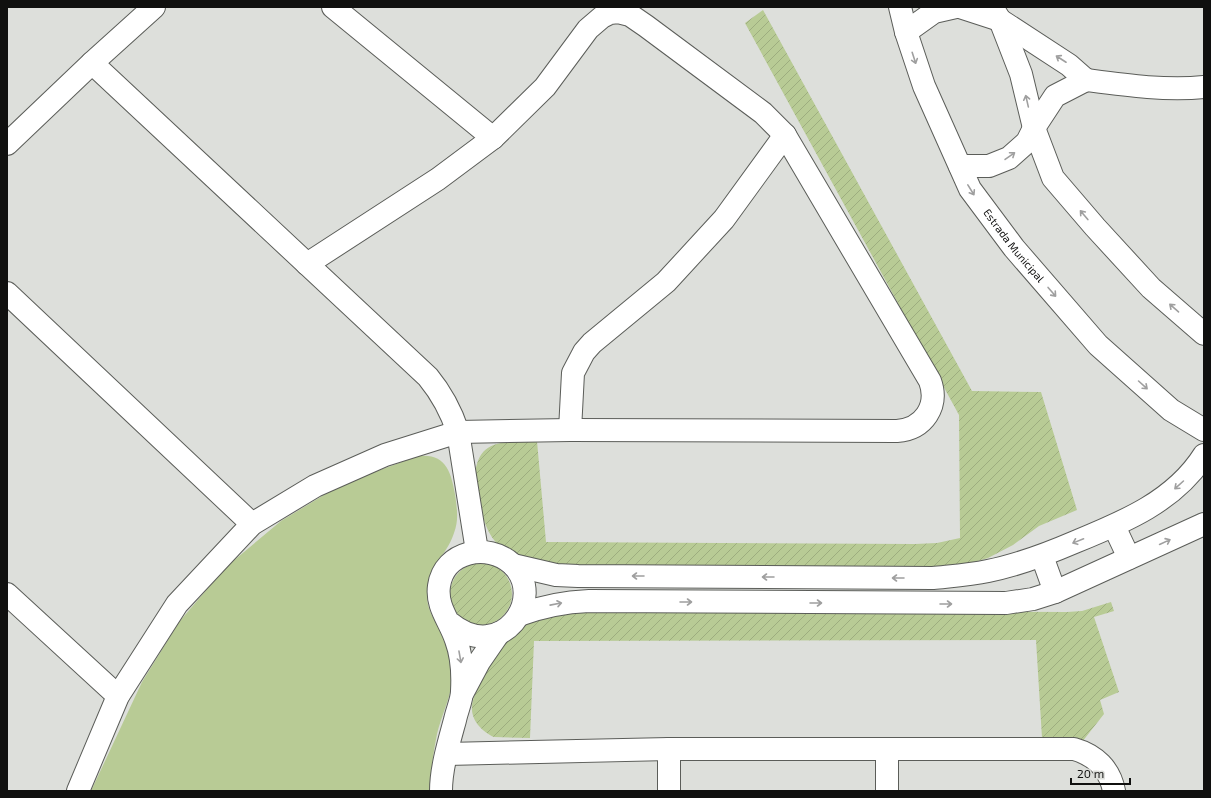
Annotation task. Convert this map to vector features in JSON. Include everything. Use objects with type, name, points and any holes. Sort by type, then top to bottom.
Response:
[{"type":"street","points":[[7,144],[92,63],[154,7]]},
{"type":"street","points":[[333,7],[493,138]]},
{"type":"street","name":"Estrada Municipal","points":[[900,7],[906,32],[924,86],[970,189],[1014,248],[1098,345],[1171,410],[1204,430]]},
{"type":"street","points":[[906,32],[934,12],[956,7]]},
{"type":"street","points":[[960,7],[996,13],[1069,65],[1086,80]]},
{"type":"street","points":[[78,791],[118,696],[178,604],[252,524],[315,486],[384,455],[458,432],[570,430],[897,431],[914,427],[927,415],[933,398],[930,381],[785,135],[763,113],[646,26],[630,15],[618,12],[610,13],[595,22],[545,87],[493,138],[438,178],[307,264]]},
{"type":"street","points":[[996,13],[1021,74],[1034,128],[1054,178],[1095,227],[1151,288],[1204,334]]},
{"type":"street","points":[[92,63],[428,377],[446,402],[458,432],[477,551]]},
{"type":"street","points":[[960,166],[989,166],[1009,158],[1027,142],[1034,128],[1055,96],[1086,80],[1162,87],[1204,87]]},
{"type":"street","points":[[570,430],[573,373],[584,352],[592,343],[666,282],[719,225],[785,135]]},
{"type":"street","points":[[7,293],[252,524]]},
{"type":"street","points":[[513,565],[549,574],[578,576],[934,578],[988,572],[1042,556],[1114,526],[1150,507],[1168,495],[1184,481],[1204,455]]},
{"type":"street","points":[[519,615],[542,607],[565,602],[1006,604],[1033,599],[1055,592],[1204,524]]},
{"type":"street","points":[[1114,526],[1129,558]]},
{"type":"street","points":[[450,623],[460,632],[473,636],[487,637],[500,633],[511,626],[519,615],[524,603],[524,589],[520,576],[513,565],[503,557],[490,552],[477,551],[463,555],[452,562],[444,573],[439,586],[440,605],[450,623],[461,657],[462,693]]},
{"type":"street","points":[[1042,556],[1055,592]]},
{"type":"street","points":[[7,594],[118,696]]},
{"type":"street","points":[[441,791],[446,754],[462,693],[479,662],[500,633]]},
{"type":"street","points":[[446,754],[669,749],[1074,749],[1089,754],[1102,764],[1110,778],[1114,791]]},
{"type":"street","points":[[669,749],[669,791]]},
{"type":"street","points":[[887,749],[887,791]]},
{"type":"green space","points":[[763,10],[972,391],[1041,392],[1077,510],[1039,526],[1013,545],[988,558],[961,566],[933,570],[545,568],[505,550],[497,544],[486,527],[480,507],[475,477],[477,464],[481,455],[487,448],[495,444],[515,441],[537,441],[546,542],[915,544],[937,543],[960,538],[959,415],[745,23]]},
{"type":"green space","points":[[418,456],[435,458],[446,466],[451,478],[456,499],[457,514],[457,523],[451,541],[430,577],[427,593],[430,611],[450,646],[453,673],[451,690],[436,741],[432,762],[430,791],[91,791],[142,682],[179,622],[226,567],[281,521],[342,484]]},
{"type":"green space","points":[[481,563],[498,568],[503,572],[507,577],[512,594],[507,611],[503,616],[498,620],[481,625],[464,620],[459,616],[455,611],[450,594],[455,577],[459,572],[464,568]]},
{"type":"green space","points":[[1111,602],[1114,611],[1094,617],[1119,692],[1100,700],[1104,714],[1082,742],[1070,738],[1042,738],[1036,640],[534,641],[530,738],[494,737],[478,725],[472,712],[473,699],[477,688],[497,651],[512,631],[522,623],[571,610],[1067,612],[1082,611]]}]
